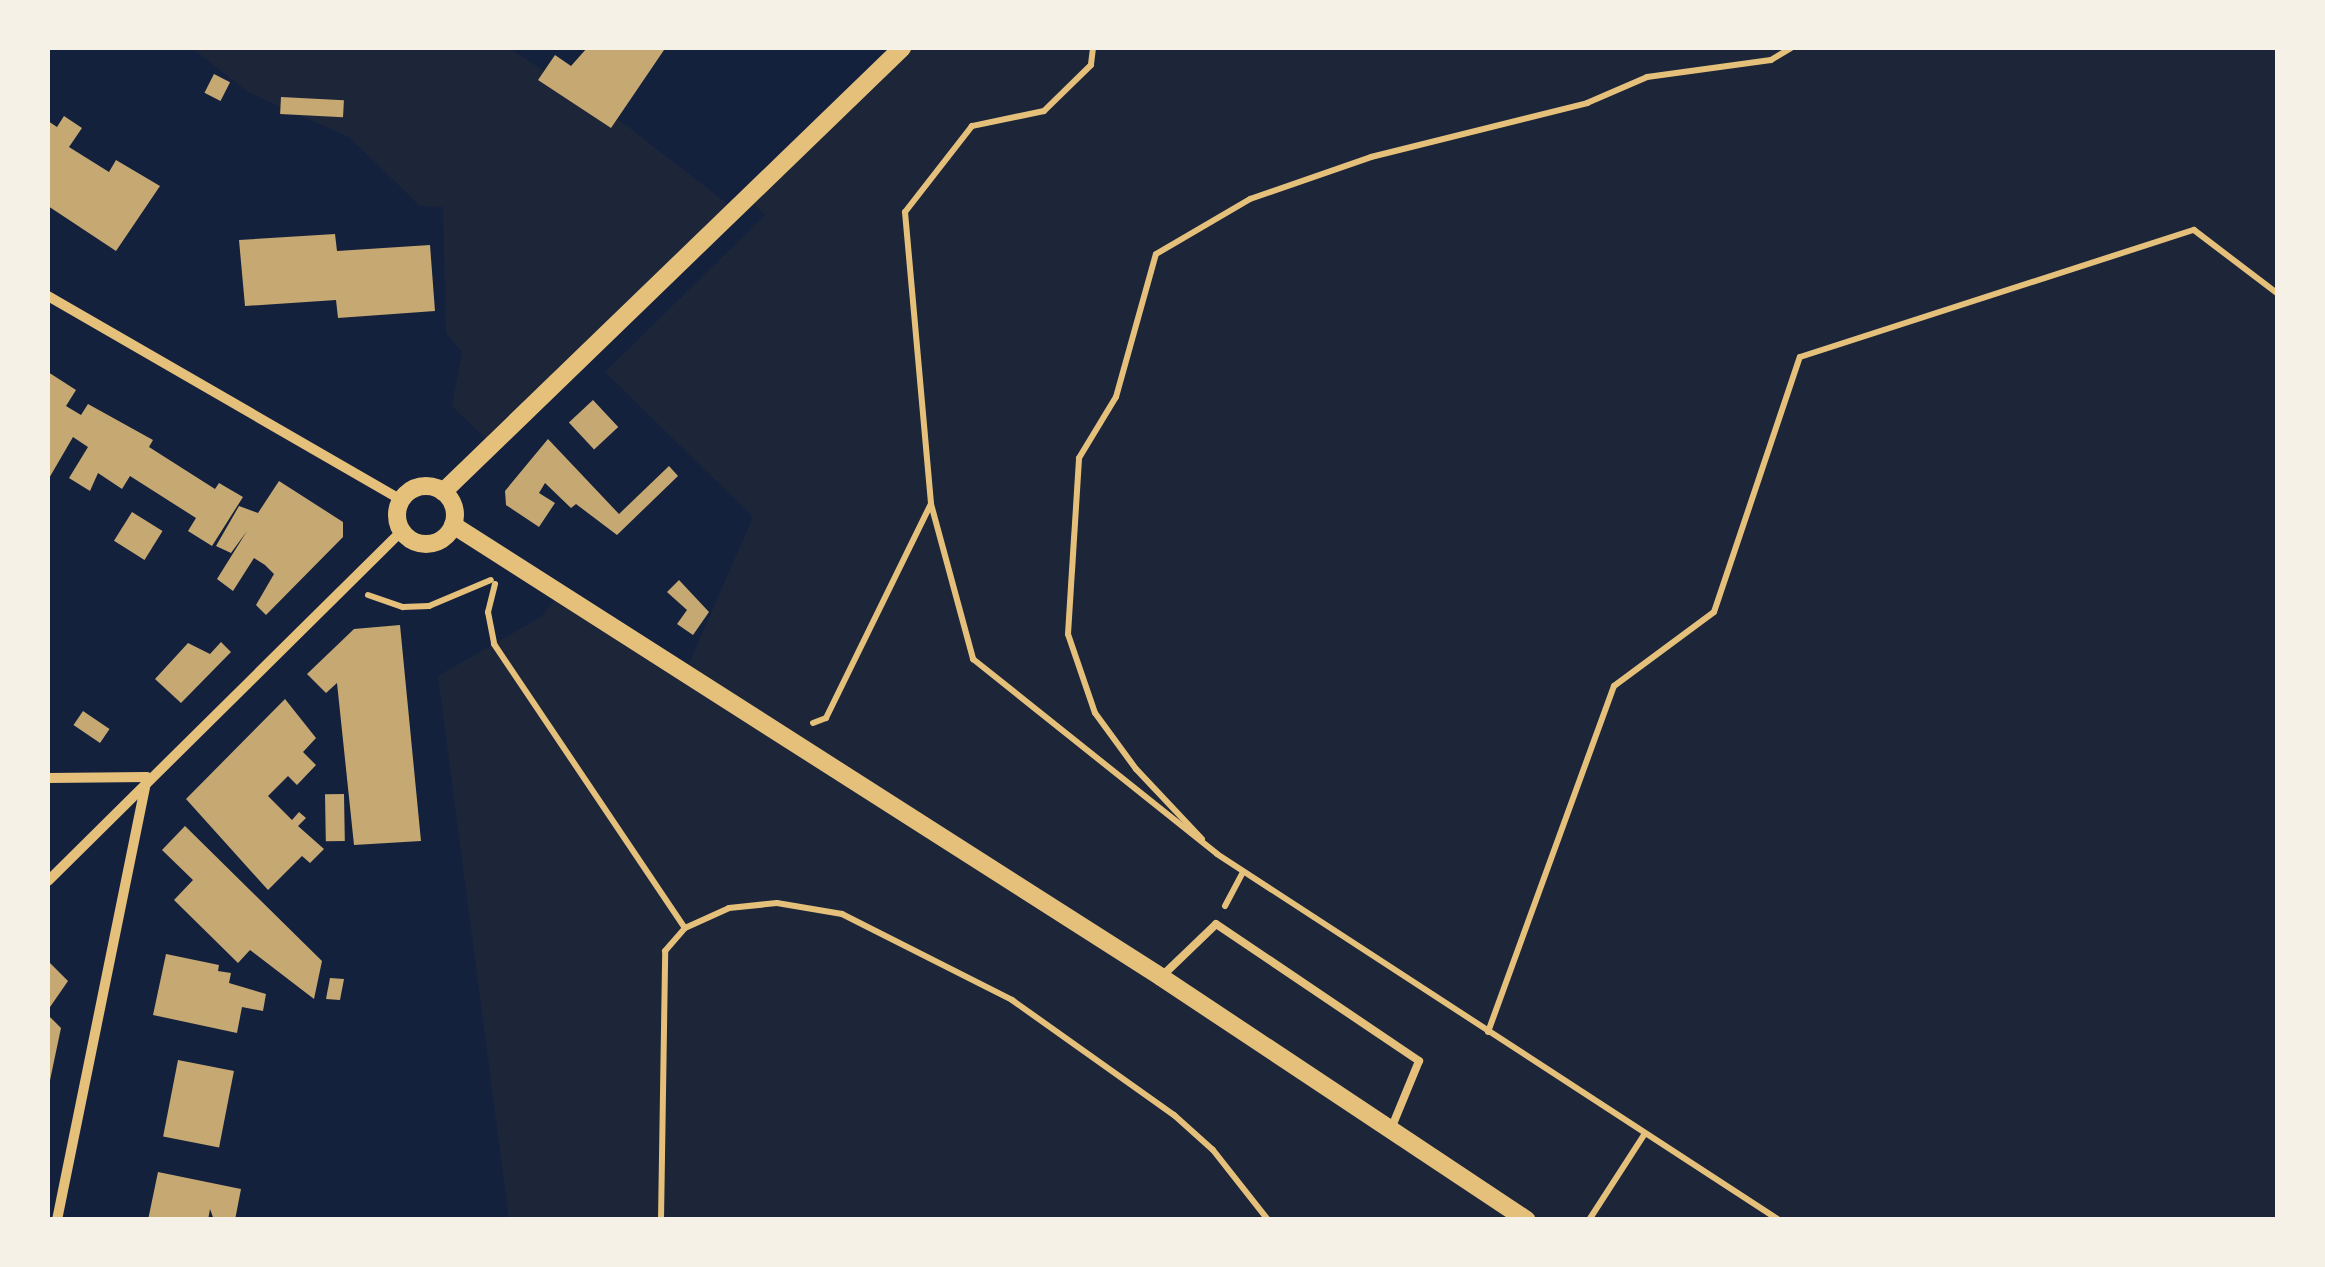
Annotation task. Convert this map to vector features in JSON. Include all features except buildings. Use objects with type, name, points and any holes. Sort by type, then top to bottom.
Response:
[{"type":"street","points":[[443,492],[902,48]]},
{"type":"street","points":[[48,296],[401,500]]},
{"type":"street","points":[[401,500],[425,486],[443,492],[454,507],[453,525],[434,543],[416,542],[402,531]]},
{"type":"street","points":[[48,880],[147,777],[402,531],[401,500]]},
{"type":"street","points":[[453,525],[1161,977],[1527,1220]]},
{"type":"street","points":[[48,778],[147,777]]},
{"type":"street","points":[[58,1220],[147,777]]},
{"type":"lane","points":[[1161,977],[1216,924],[1419,1061],[1392,1128]]},
{"type":"path","points":[[1093,48],[1091,66],[1044,111],[972,126],[905,212],[930,504],[973,660],[1217,854],[1779,1220]]},
{"type":"path","points":[[1217,854],[1136,769],[1096,713],[1068,634],[1079,458],[1116,397],[1156,254],[1250,199],[1371,157],[1587,104],[1647,77],[1771,60],[1791,48]]},
{"type":"path","points":[[1488,1032],[1614,686],[1714,612],[1800,357],[2194,230],[2278,294]]},
{"type":"path","points":[[785,736],[826,718],[930,504]]},
{"type":"path","points":[[353,580],[374,602],[429,606],[488,583],[509,561]]},
{"type":"path","points":[[509,561],[489,600],[494,644],[684,928]]},
{"type":"path","points":[[1216,924],[1243,872]]},
{"type":"path","points":[[662,1220],[661,980],[665,951],[684,928],[730,908],[776,902],[842,914],[1012,1000],[1158,1104],[1213,1150],[1268,1220]]},
{"type":"path","points":[[1589,1220],[1644,1135]]},
{"type":"shaded area","points":[[192,48],[509,48],[623,123],[738,212],[492,445],[452,406],[462,352],[446,333],[443,207],[420,206],[349,137],[248,92]]},
{"type":"shaded area","points":[[902,48],[2277,48],[2277,1219],[509,1219],[438,676],[541,617],[560,593],[685,673],[753,517],[605,372],[765,215],[750,200]]}]
